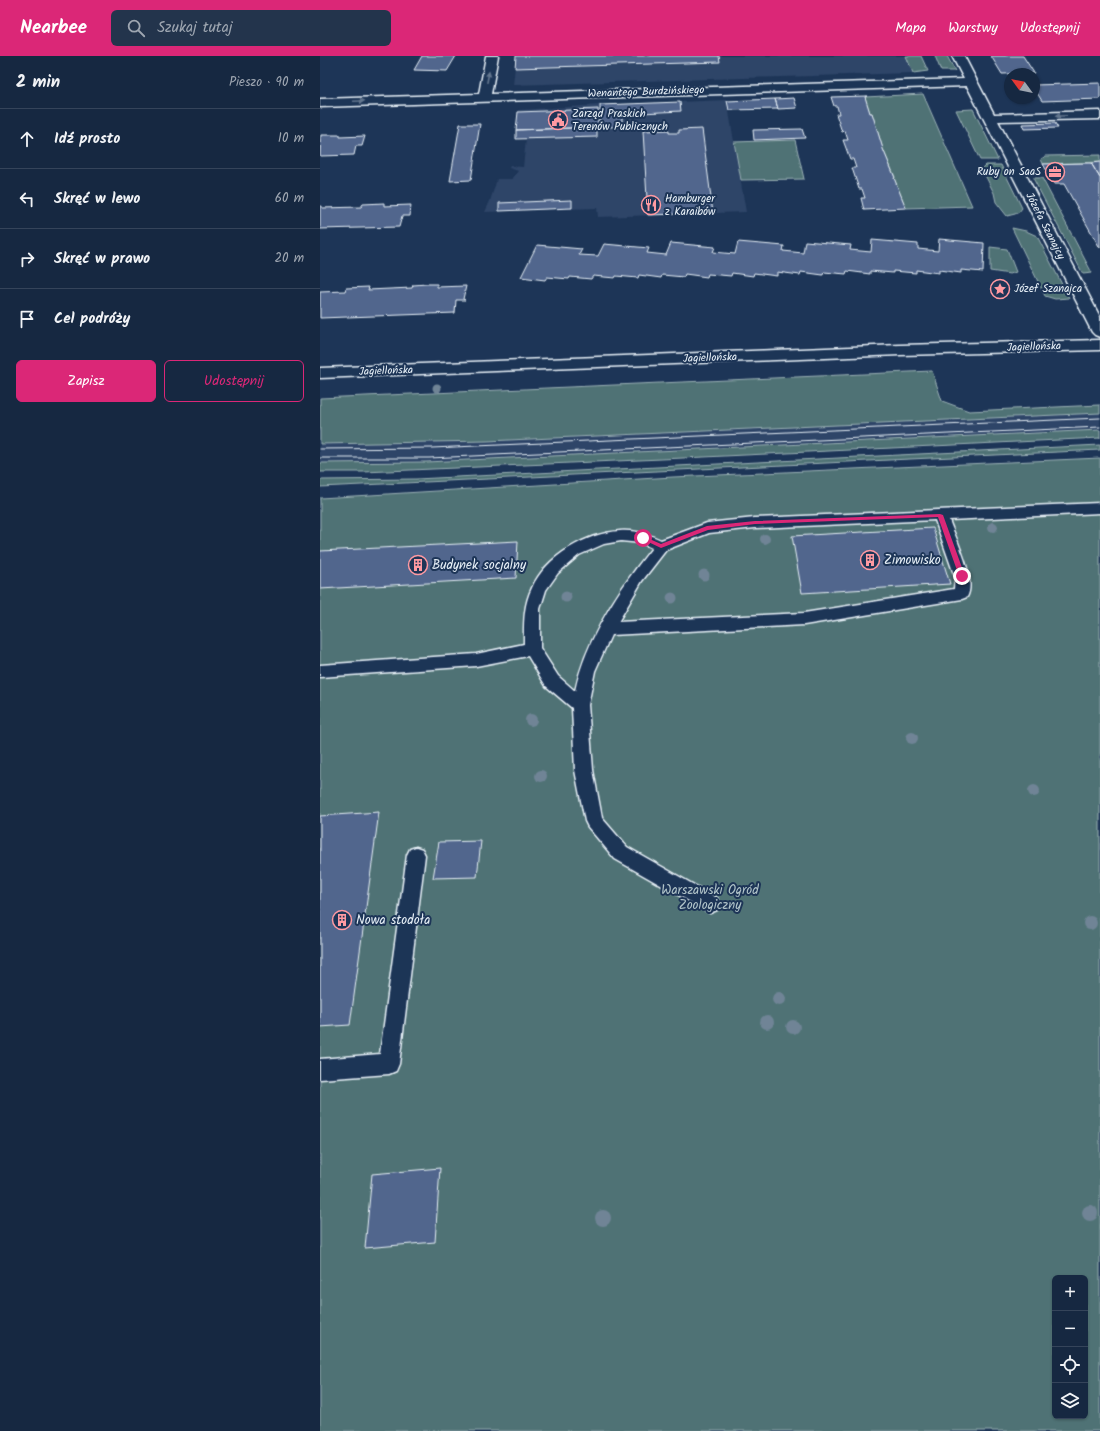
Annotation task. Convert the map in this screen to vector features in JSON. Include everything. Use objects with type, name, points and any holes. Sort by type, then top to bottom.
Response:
[{"type":"street","points":[[484,97],[492,56]]},
{"type":"street","name":"Józefa Szanajcy","points":[[958,56],[1100,332]]},
{"type":"street","name":"Wenantego Burdzińskiego","points":[[320,103],[971,82]]},
{"type":"street","points":[[990,118],[1100,115]]},
{"type":"street","name":"Jagiellońska","points":[[320,373],[900,350],[967,350],[1100,345]]},
{"type":"lane","points":[[710,904],[622,853],[594,821],[584,770],[580,705],[587,671],[606,629],[637,577],[661,546],[707,528],[755,522],[1100,508]]},
{"type":"lane","points":[[606,629],[804,619],[962,592],[962,576],[940,515]]},
{"type":"lane","points":[[580,705],[552,681],[532,649],[532,609],[539,588],[553,569],[574,551],[601,539],[621,536],[643,538],[661,546]]},
{"type":"lane","points":[[320,671],[476,660],[532,649]]},
{"type":"lane","points":[[320,1069],[389,1064],[416,855]]},
{"type":"shaded area","points":[[516,56],[906,56],[913,73],[513,85]]},
{"type":"shaded area","points":[[727,100],[746,212],[598,217],[597,208],[485,212],[497,179],[512,179],[518,171],[509,168],[510,166],[523,167],[526,139],[516,139],[518,110]]},
{"type":"shaded area","points":[[1100,413],[1100,430],[426,462],[320,463],[320,444],[487,441]]},
{"type":"green space","points":[[906,56],[921,56],[928,71],[913,73]]},
{"type":"green space","points":[[935,56],[947,56],[955,71],[941,71]]},
{"type":"green space","points":[[923,94],[972,206],[906,208],[865,97]]},
{"type":"green space","points":[[973,109],[998,160],[980,160],[956,110]]},
{"type":"green space","points":[[795,140],[804,179],[741,180],[734,142]]},
{"type":"green space","points":[[1100,155],[1100,162],[1043,164],[1041,159],[1046,156]]},
{"type":"green space","points":[[986,165],[1001,165],[1022,208],[1019,212],[1007,216],[996,202],[994,193],[982,169]]},
{"type":"green space","points":[[1033,178],[1042,178],[1092,273],[1083,274]]},
{"type":"green space","points":[[1012,228],[1026,231],[1037,236],[1069,298],[1055,299],[1045,296]]},
{"type":"green space","points":[[990,247],[1007,249],[1016,272],[1010,274],[990,271]]},
{"type":"green space","points":[[932,371],[942,401],[969,411],[1100,405],[1100,413],[487,441],[320,444],[320,398]]},
{"type":"green space","points":[[1100,430],[1100,438],[364,472],[320,472],[320,463],[426,462]]},
{"type":"green space","points":[[1100,445],[1100,450],[320,487],[320,480],[416,479]]},
{"type":"green space","name":"Warszawski Ogród Zoologiczny","points":[[1100,458],[1100,1431],[320,1431],[320,498],[673,477]]},
{"type":"building","points":[[422,56],[456,56],[447,71],[414,70]]},
{"type":"building","points":[[516,56],[719,56],[720,62],[515,68]]},
{"type":"building","points":[[991,56],[1023,56],[1031,68],[1004,68],[1004,74],[1002,74]]},
{"type":"building","points":[[1100,83],[1100,99],[1042,101],[1040,98],[1040,85]]},
{"type":"building","points":[[867,96],[865,97],[870,113],[872,113],[883,149],[906,208],[864,210],[861,198],[865,198],[862,189],[859,189],[852,168],[856,168],[853,159],[850,159],[843,140],[848,140],[845,131],[842,132],[836,114],[839,114],[837,106],[834,106],[831,97]]},
{"type":"building","points":[[794,98],[797,108],[778,109],[775,99]]},
{"type":"building","points":[[775,99],[778,109],[729,110],[727,101]]},
{"type":"building","points":[[680,102],[681,111],[622,114],[622,127],[600,127],[600,105]]},
{"type":"building","name":"Zarząd Praskich Terenów Publicznych","points":[[598,109],[598,127],[516,130],[518,112]]},
{"type":"building","points":[[1055,123],[1058,128],[1024,129],[1022,124]]},
{"type":"building","points":[[460,124],[480,124],[471,180],[450,181]]},
{"type":"building","points":[[597,127],[597,137],[516,139],[516,130]]},
{"type":"building","points":[[702,129],[713,213],[648,215],[643,131],[669,130],[669,133],[679,133],[679,130]]},
{"type":"building","points":[[802,129],[805,138],[754,140],[753,130]]},
{"type":"building","points":[[321,135],[340,135],[340,137],[365,136],[362,146],[356,146],[354,155],[320,156]]},
{"type":"building","points":[[1100,162],[1100,178],[1091,163]]},
{"type":"building","points":[[1091,163],[1100,178],[1100,248],[1064,184],[1054,184],[1043,164]]},
{"type":"building","points":[[572,200],[572,208],[499,211],[499,203]]},
{"type":"building","points":[[384,203],[384,206],[411,205],[410,216],[402,216],[399,227],[320,229],[320,206],[322,206],[322,208],[361,207],[363,204]]},
{"type":"building","points":[[939,239],[984,243],[983,272],[961,270],[961,273],[939,270],[939,273],[916,270],[916,273],[870,271],[870,274],[847,271],[846,274],[824,272],[823,275],[801,272],[800,275],[777,272],[777,276],[754,273],[753,276],[732,273],[731,276],[708,274],[707,277],[685,274],[684,277],[662,275],[661,278],[639,275],[638,278],[593,276],[591,279],[547,277],[545,280],[521,277],[537,245],[582,249],[579,255],[598,256],[604,244],[649,248],[647,253],[666,255],[671,243],[715,247],[713,252],[735,254],[738,242],[784,246],[783,251],[803,253],[805,241],[851,245],[850,250],[871,252],[872,240],[918,244],[918,249],[938,251]]},
{"type":"building","points":[[437,284],[437,287],[466,286],[463,299],[465,300],[456,300],[455,313],[320,318],[320,292],[345,291],[346,288],[369,287],[368,290],[412,288],[413,285]]},
{"type":"building","name":"Zimowisko","points":[[933,528],[950,584],[802,593],[792,536]]},
{"type":"building","name":"Budynek socjalny","points":[[518,541],[516,578],[320,589],[320,551]]},
{"type":"building","name":"Nowa stodoła","points":[[379,812],[350,1025],[320,1027],[320,816]]},
{"type":"building","points":[[481,841],[477,877],[433,878],[439,842]]},
{"type":"building","points":[[440,1168],[435,1242],[365,1248],[372,1174]]},
{"type":"tram line","points":[[320,449],[432,448],[1100,418]]},
{"type":"tram line","points":[[320,458],[429,458],[1100,427]]},
{"type":"place","name":"Zarząd Praskich Terenów Publicznych","points":[[558,120]]},
{"type":"place","name":"Ruby on SaaS","points":[[1055,172]]},
{"type":"place","name":"Hamburger z Karaibów","points":[[651,205]]},
{"type":"place","name":"Józef Szanajca","points":[[1000,289]]},
{"type":"place","name":"Zimowisko","points":[[870,560]]},
{"type":"place","name":"Budynek socjalny","points":[[418,565]]},
{"type":"place","name":"Nowa stodoła","points":[[342,920]]},
{"type":"route","points":[[643,538],[661,546],[707,528],[755,522],[940,515],[962,576]]}]
